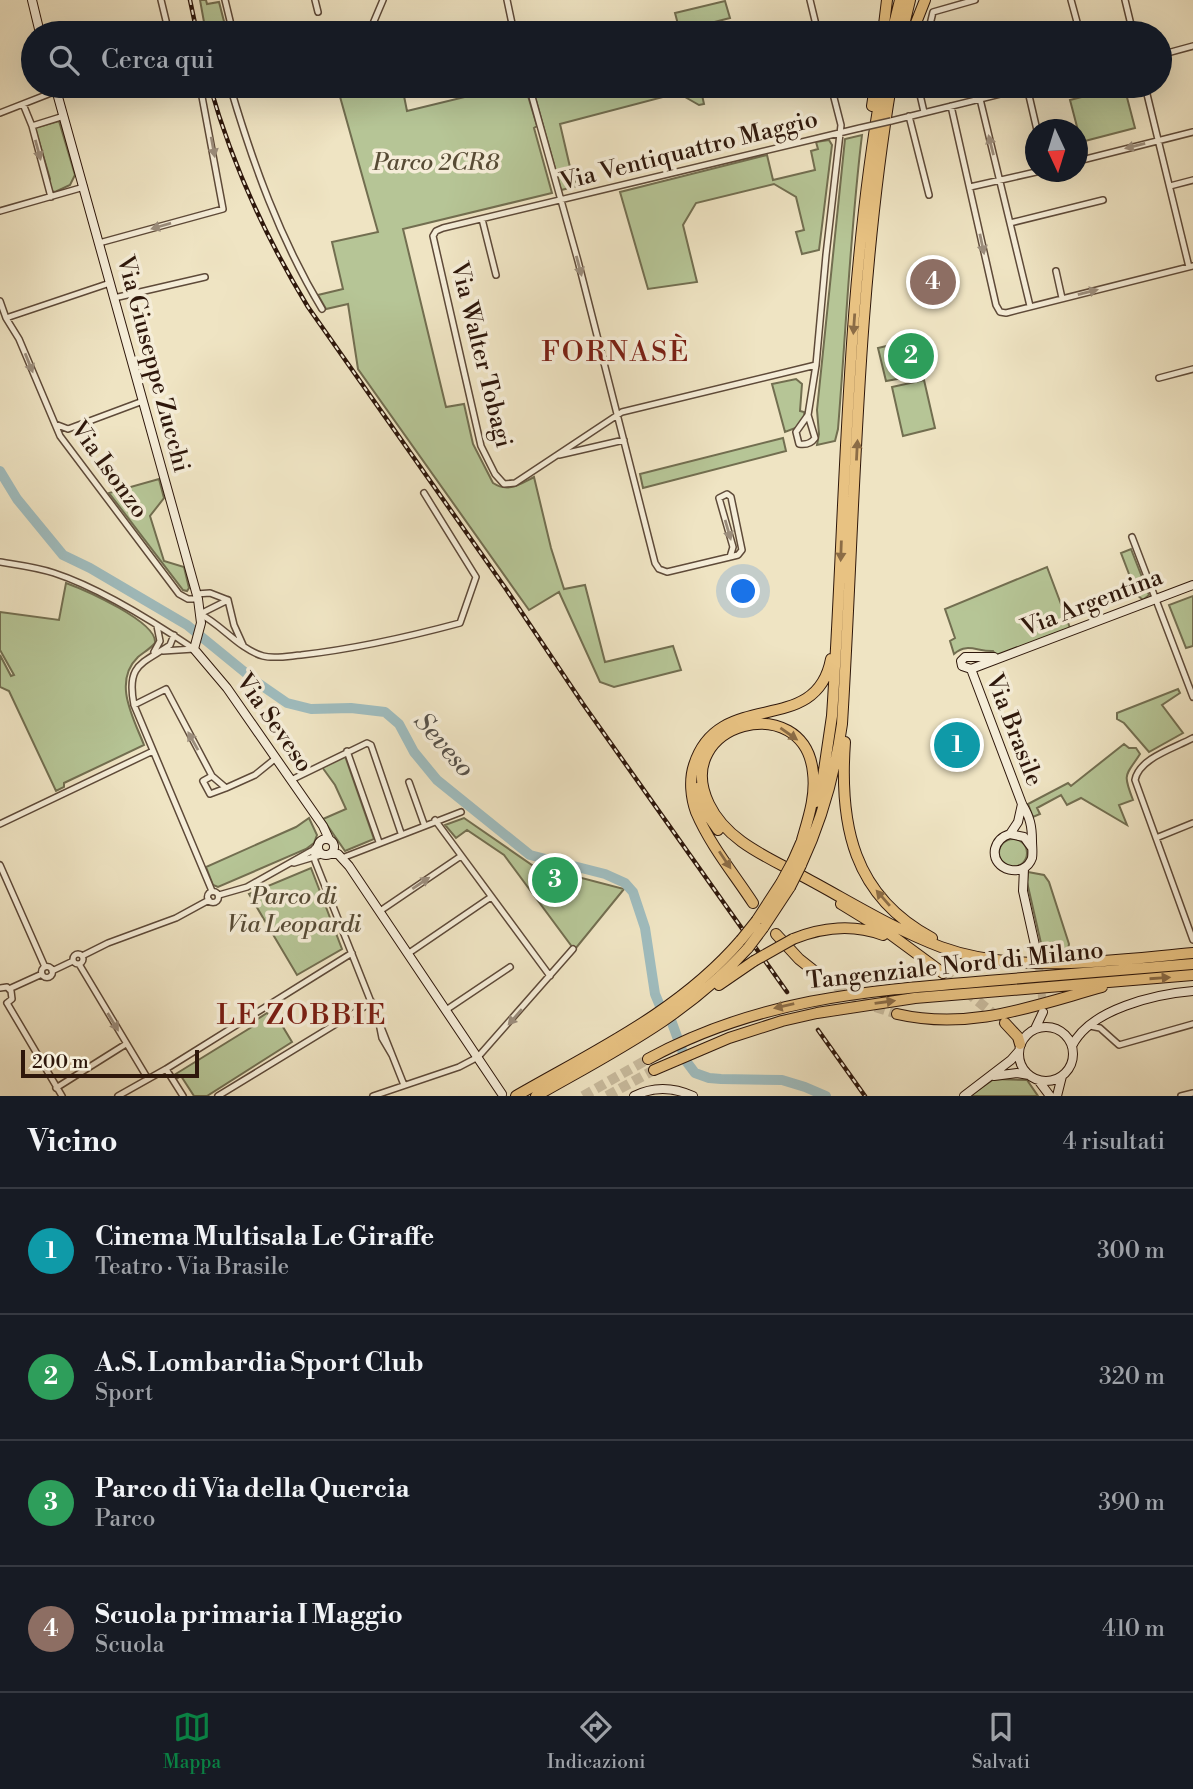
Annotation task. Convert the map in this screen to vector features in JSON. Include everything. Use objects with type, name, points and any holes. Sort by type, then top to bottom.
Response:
[{"type":"highway","points":[[884,21],[887,0]]},
{"type":"highway","points":[[895,21],[900,0]]},
{"type":"highway","points":[[905,21],[910,0]]},
{"type":"highway","points":[[917,21],[925,0]]},
{"type":"highway","points":[[868,163],[866,145],[873,98]]},
{"type":"highway","points":[[802,840],[823,778],[832,716],[850,382],[868,163],[880,98]]},
{"type":"highway","points":[[695,999],[760,924],[785,885],[818,824],[835,765],[842,724],[865,313],[878,164],[889,98]]},
{"type":"highway","points":[[753,903],[709,836],[696,811],[691,782],[698,752],[723,725],[740,718],[794,706],[817,691],[829,668],[838,617]]},
{"type":"highway","points":[[845,668],[848,700],[842,777],[843,800],[849,835],[860,865],[873,886],[899,917],[930,936],[982,957]]},
{"type":"highway","points":[[797,863],[811,805],[813,773],[810,756],[802,743],[775,725],[742,725],[715,742],[707,756],[703,782],[709,804],[726,829],[756,851],[912,935],[954,951],[982,957],[1036,962],[1081,962],[1193,953]]},
{"type":"highway","points":[[698,752],[698,797],[710,820],[721,833],[753,856],[846,907],[943,972]]},
{"type":"highway","points":[[675,1008],[695,999],[793,939],[827,930],[856,928],[873,931],[909,947]]},
{"type":"highway","points":[[776,934],[799,959],[823,978]]},
{"type":"highway","points":[[516,1096],[656,1022],[675,1008],[744,944]]},
{"type":"highway","name":"Tangenziale Nord di Milano","points":[[648,1059],[695,1036],[757,1013],[828,998],[913,987],[1193,964]]},
{"type":"highway","name":"Tangenziale Nord di Milano","points":[[654,1070],[701,1049],[782,1021],[867,1004],[1193,975]]},
{"type":"highway","points":[[897,1014],[929,1020],[973,1020],[1127,981]]},
{"type":"highway","points":[[1005,1023],[1014,1033],[1020,1048]]},
{"type":"highway","points":[[536,1096],[588,1060]]},
{"type":"street","points":[[32,0],[37,21]]},
{"type":"street","points":[[161,0],[166,21]]},
{"type":"street","points":[[225,0],[230,21]]},
{"type":"street","points":[[315,0],[318,12]]},
{"type":"street","points":[[374,21],[383,0]]},
{"type":"street","points":[[507,0],[511,21]]},
{"type":"street","points":[[810,0],[815,21]]},
{"type":"street","points":[[931,21],[933,12],[975,0]]},
{"type":"street","points":[[1071,0],[1077,21]]},
{"type":"street","points":[[1125,0],[1130,21]]},
{"type":"street","points":[[1172,52],[1193,47]]},
{"type":"street","points":[[0,113],[35,98]]},
{"type":"street","name":"Via Giuseppe Zucchi","points":[[59,98],[197,597],[201,627],[194,649]]},
{"type":"street","points":[[99,243],[223,209],[202,98]]},
{"type":"street","points":[[234,98],[271,209],[297,267],[322,309]]},
{"type":"street","points":[[532,98],[655,563],[659,569],[667,572],[730,557],[738,555],[742,550],[731,497],[727,494],[719,499],[733,547],[730,557]]},
{"type":"street","points":[[808,415],[796,432],[799,444],[806,445],[815,438],[808,415],[816,365],[841,125],[834,98]]},
{"type":"street","points":[[921,98],[925,112]]},
{"type":"street","name":"Via Ventiquattro Maggio","points":[[436,231],[984,98]]},
{"type":"street","points":[[1032,98],[1035,119]]},
{"type":"street","points":[[951,106],[998,311],[1004,313],[1191,267],[1149,98]]},
{"type":"street","points":[[980,99],[1030,306]]},
{"type":"street","points":[[23,104],[32,126],[51,197]]},
{"type":"street","points":[[32,126],[64,116]]},
{"type":"street","points":[[909,116],[929,195]]},
{"type":"street","points":[[1088,158],[1193,132]]},
{"type":"street","points":[[970,187],[1025,174]]},
{"type":"street","points":[[1170,186],[1193,180]]},
{"type":"street","points":[[0,211],[84,187]]},
{"type":"street","points":[[1010,223],[1103,200]]},
{"type":"street","points":[[482,219],[496,275]]},
{"type":"street","name":"Via Walter Tobagi","points":[[436,231],[433,236],[444,289],[481,446],[495,474],[504,484],[515,483],[556,456]]},
{"type":"street","points":[[1055,271],[1062,298]]},
{"type":"street","points":[[114,298],[205,276]]},
{"type":"street","points":[[6,318],[110,283]]},
{"type":"street","name":"Via Isonzo","points":[[0,302],[64,441],[179,594],[188,599],[197,597]]},
{"type":"street","points":[[556,456],[607,424],[616,415],[789,369],[816,365]]},
{"type":"street","points":[[1159,378],[1193,369]]},
{"type":"street","points":[[64,441],[68,429],[143,401]]},
{"type":"street","points":[[55,424],[68,429]]},
{"type":"street","points":[[556,456],[624,440]]},
{"type":"street","points":[[200,614],[213,620],[243,645],[263,656],[282,657],[385,641],[460,623],[476,577],[424,493]]},
{"type":"street","points":[[1132,537],[1193,697]]},
{"type":"street","points":[[0,562],[32,567],[77,582],[174,635],[194,649]]},
{"type":"street","name":"Via Argentina","points":[[972,664],[1004,657],[1193,586]]},
{"type":"street","points":[[197,597],[209,593],[228,600]]},
{"type":"street","points":[[228,600],[234,625],[243,645]]},
{"type":"street","points":[[200,614],[228,600]]},
{"type":"street","points":[[157,626],[159,648]]},
{"type":"street","points":[[174,635],[140,664],[134,677],[132,692],[134,705],[212,891],[219,895],[247,887],[323,844]]},
{"type":"street","points":[[159,648],[194,649]]},
{"type":"street","name":"Via Seveso","points":[[194,649],[228,688],[320,823],[323,844]]},
{"type":"street","name":"Via Brasile","points":[[972,664],[1021,804],[1032,824],[1032,848]]},
{"type":"street","points":[[134,705],[166,689],[212,776],[226,788]]},
{"type":"street","points":[[1193,738],[1148,762],[1136,774],[1136,787],[1193,940]]},
{"type":"street","points":[[291,780],[367,743],[371,745],[401,833]]},
{"type":"street","points":[[0,824],[153,751]]},
{"type":"street","points":[[347,751],[379,842]]},
{"type":"street","points":[[212,776],[203,781],[209,794],[255,775],[275,758]]},
{"type":"street","points":[[409,782],[424,824]]},
{"type":"street","name":"Via Brasile","points":[[1010,834],[1018,822],[1021,804]]},
{"type":"street","points":[[291,863],[335,853],[343,857],[461,812]]},
{"type":"street","points":[[435,820],[550,976]]},
{"type":"street","points":[[1156,838],[1193,823]]},
{"type":"street","points":[[1012,871],[1024,868],[1030,861],[1032,848],[1024,837],[1010,834],[998,842],[995,854],[999,864],[1012,871],[1023,891],[1038,954]]},
{"type":"street","points":[[323,844],[334,850],[327,854]]},
{"type":"street","points":[[323,844],[319,850],[327,854]]},
{"type":"street","points":[[323,844],[343,857],[502,1094]]},
{"type":"street","points":[[314,858],[323,844]]},
{"type":"street","points":[[380,911],[461,856]]},
{"type":"street","points":[[314,858],[404,1085]]},
{"type":"street","points":[[0,865],[45,967],[52,971]]},
{"type":"street","points":[[1023,891],[1024,868]]},
{"type":"street","points":[[209,900],[208,895],[212,891]]},
{"type":"street","points":[[148,1079],[76,962],[76,955],[82,956],[108,943],[176,918],[209,900],[216,902],[219,895]]},
{"type":"street","points":[[409,953],[491,897]]},
{"type":"street","points":[[373,1096],[459,1067],[478,1057],[573,949]]},
{"type":"street","points":[[118,1096],[352,953]]},
{"type":"street","points":[[0,988],[9,989],[42,974],[49,977],[52,971],[76,962]]},
{"type":"street","points":[[42,974],[45,967]]},
{"type":"street","points":[[446,1010],[510,967]]},
{"type":"street","points":[[9,989],[12,997],[4,1003],[62,1096]]},
{"type":"street","points":[[1072,1046],[1084,1029],[1132,1004],[1168,994],[1193,991]]},
{"type":"street","points":[[218,1096],[372,1002]]},
{"type":"street","points":[[964,1096],[1011,1060],[1025,1037],[1035,1029],[1043,1013],[1052,1028]]},
{"type":"street","points":[[1063,1033],[1097,1027],[1119,1045],[1193,1024]]},
{"type":"street","points":[[1035,1029],[1052,1028],[1063,1033],[1072,1046],[1072,1063],[1062,1076],[1057,1096]]},
{"type":"street","points":[[56,1088],[126,1044]]},
{"type":"street","points":[[1020,1048],[1021,1065],[1029,1075],[1038,1080],[1050,1096]]},
{"type":"street","points":[[166,1069],[183,1096]]},
{"type":"street","points":[[984,1079],[1004,1074],[1029,1075]]},
{"type":"street","points":[[1038,1080],[1052,1080],[1062,1076]]},
{"type":"street","points":[[634,1096],[649,1090],[666,1088],[693,1096]]},
{"type":"street","points":[[1181,1096],[1193,1093]]},
{"type":"green space","points":[[200,0],[206,0],[207,4],[219,2],[224,21],[204,21]]},
{"type":"green space","points":[[725,1],[730,18],[718,21],[677,21],[675,13]]},
{"type":"green space","name":"Parco 2CR8","points":[[340,98],[404,98],[407,111],[461,98],[529,98],[552,193],[403,229],[446,407],[464,404],[473,444],[493,483],[509,487],[534,477],[564,589],[585,585],[605,662],[673,646],[681,670],[614,687],[600,682],[559,592],[529,610],[358,369],[348,304],[326,309],[318,295],[343,289],[332,242],[378,232]]},
{"type":"green space","points":[[535,98],[659,98],[560,124],[573,180],[582,185],[561,190]]},
{"type":"green space","points":[[687,98],[703,98],[704,104],[699,105]]},
{"type":"green space","points":[[1127,98],[1135,128],[1088,140],[1088,119],[1075,119],[1070,100]]},
{"type":"green space","points":[[59,121],[75,175],[70,185],[55,192],[51,191],[48,183],[50,179],[35,128]]},
{"type":"green space","points":[[862,135],[838,429],[835,441],[817,445],[817,410],[845,139]]},
{"type":"green space","points":[[829,140],[832,145],[819,250],[802,254],[796,232],[804,230],[796,197],[774,184],[696,203],[683,225],[697,282],[648,289],[620,192],[767,155],[773,180],[815,170],[811,151],[818,149],[816,142]]},
{"type":"green space","points":[[895,344],[903,378],[886,381],[878,348]]},
{"type":"green space","points":[[796,379],[802,384],[800,411],[804,412],[805,418],[798,427],[785,432],[772,384]]},
{"type":"green space","points":[[924,380],[935,428],[903,436],[892,387]]},
{"type":"green space","points":[[783,438],[786,451],[643,488],[640,474]]},
{"type":"green space","points":[[159,479],[164,498],[150,516],[164,561],[184,567],[189,588],[187,591],[183,590],[109,493]]},
{"type":"green space","points":[[1131,549],[1149,595],[1143,600],[1137,595],[1121,553]]},
{"type":"green space","points":[[1047,567],[1070,628],[1002,654],[968,648],[954,654],[950,641],[955,638],[945,609]]},
{"type":"green space","points":[[66,583],[133,617],[153,635],[155,643],[130,667],[127,678],[128,701],[144,745],[64,783],[64,787],[56,791],[9,691],[0,687],[0,655],[11,676],[14,675],[0,650],[0,612],[59,620]]},
{"type":"green space","points":[[1193,596],[1193,646],[1186,648],[1169,605]]},
{"type":"green space","points":[[1178,689],[1180,693],[1162,705],[1183,733],[1149,752],[1124,723],[1117,719],[1117,713]]},
{"type":"green space","points":[[1124,744],[1129,748],[1136,748],[1140,754],[1127,775],[1127,784],[1133,800],[1119,805],[1127,825],[1081,798],[1067,805],[1061,795],[1037,808],[1040,814],[1033,817],[1028,804],[1068,783],[1071,786]]},
{"type":"green space","points":[[345,756],[374,839],[345,851],[323,819],[346,809],[335,785],[322,767]]},
{"type":"green space","points":[[309,818],[317,835],[314,843],[306,849],[218,887],[213,885],[206,867],[296,827]]},
{"type":"green space","points":[[464,818],[532,865],[624,889],[576,948],[573,948],[504,855],[467,830],[456,838],[445,825]]},
{"type":"green space","points":[[1013,839],[1023,843],[1027,853],[1023,863],[1013,867],[1003,863],[999,853],[1003,843]]},
{"type":"green space","name":"Parco di Via Leopardi","points":[[311,868],[342,949],[297,975],[249,894]]},
{"type":"green space","points":[[1028,872],[1044,875],[1049,882],[1069,944],[1067,954],[1043,952],[1027,882]]},
{"type":"green space","points":[[274,1012],[292,1042],[207,1096],[194,1096],[181,1076],[176,1079],[174,1075],[255,1025],[253,1022],[267,1013],[269,1015]]},
{"type":"green space","points":[[994,1079],[1027,1080],[1038,1096],[969,1096]]},
{"type":"waterway","name":"Seveso","points":[[0,471],[17,499],[63,555],[187,625],[287,703],[311,709],[351,708],[385,712],[399,724],[414,752],[437,780],[530,855],[605,874],[625,883],[633,892],[645,928],[655,994],[660,1006],[668,1012],[686,1061],[695,1073],[721,1079],[782,1080],[826,1096]]},
{"type":"tunnel","points":[[1038,957],[1043,1007]]},
{"type":"tunnel","points":[[943,973],[1005,1023]]},
{"type":"tunnel","points":[[823,978],[866,1004],[897,1014]]},
{"type":"tunnel","points":[[583,1096],[648,1059]]},
{"type":"tunnel","points":[[607,1096],[654,1070]]},
{"type":"railway","points":[[190,0],[194,21]]},
{"type":"railway","points":[[214,98],[252,200],[308,307],[506,589],[583,704],[787,992]]},
{"type":"railway","points":[[818,1030],[865,1096]]},
{"type":"place","name":"Scuola primaria I Maggio","points":[[933,282]]},
{"type":"place","name":"A.S. Lombardia Sport Club","points":[[911,356]]},
{"type":"place","name":"Cinema Multisala Le Giraffe","points":[[957,745]]},
{"type":"place","name":"Parco di Via della Quercia","points":[[555,880]]},
{"type":"district","name":"FORNASÈ","points":[[616,352]]},
{"type":"district","name":"LE ZOBBIE","points":[[302,1015]]}]
